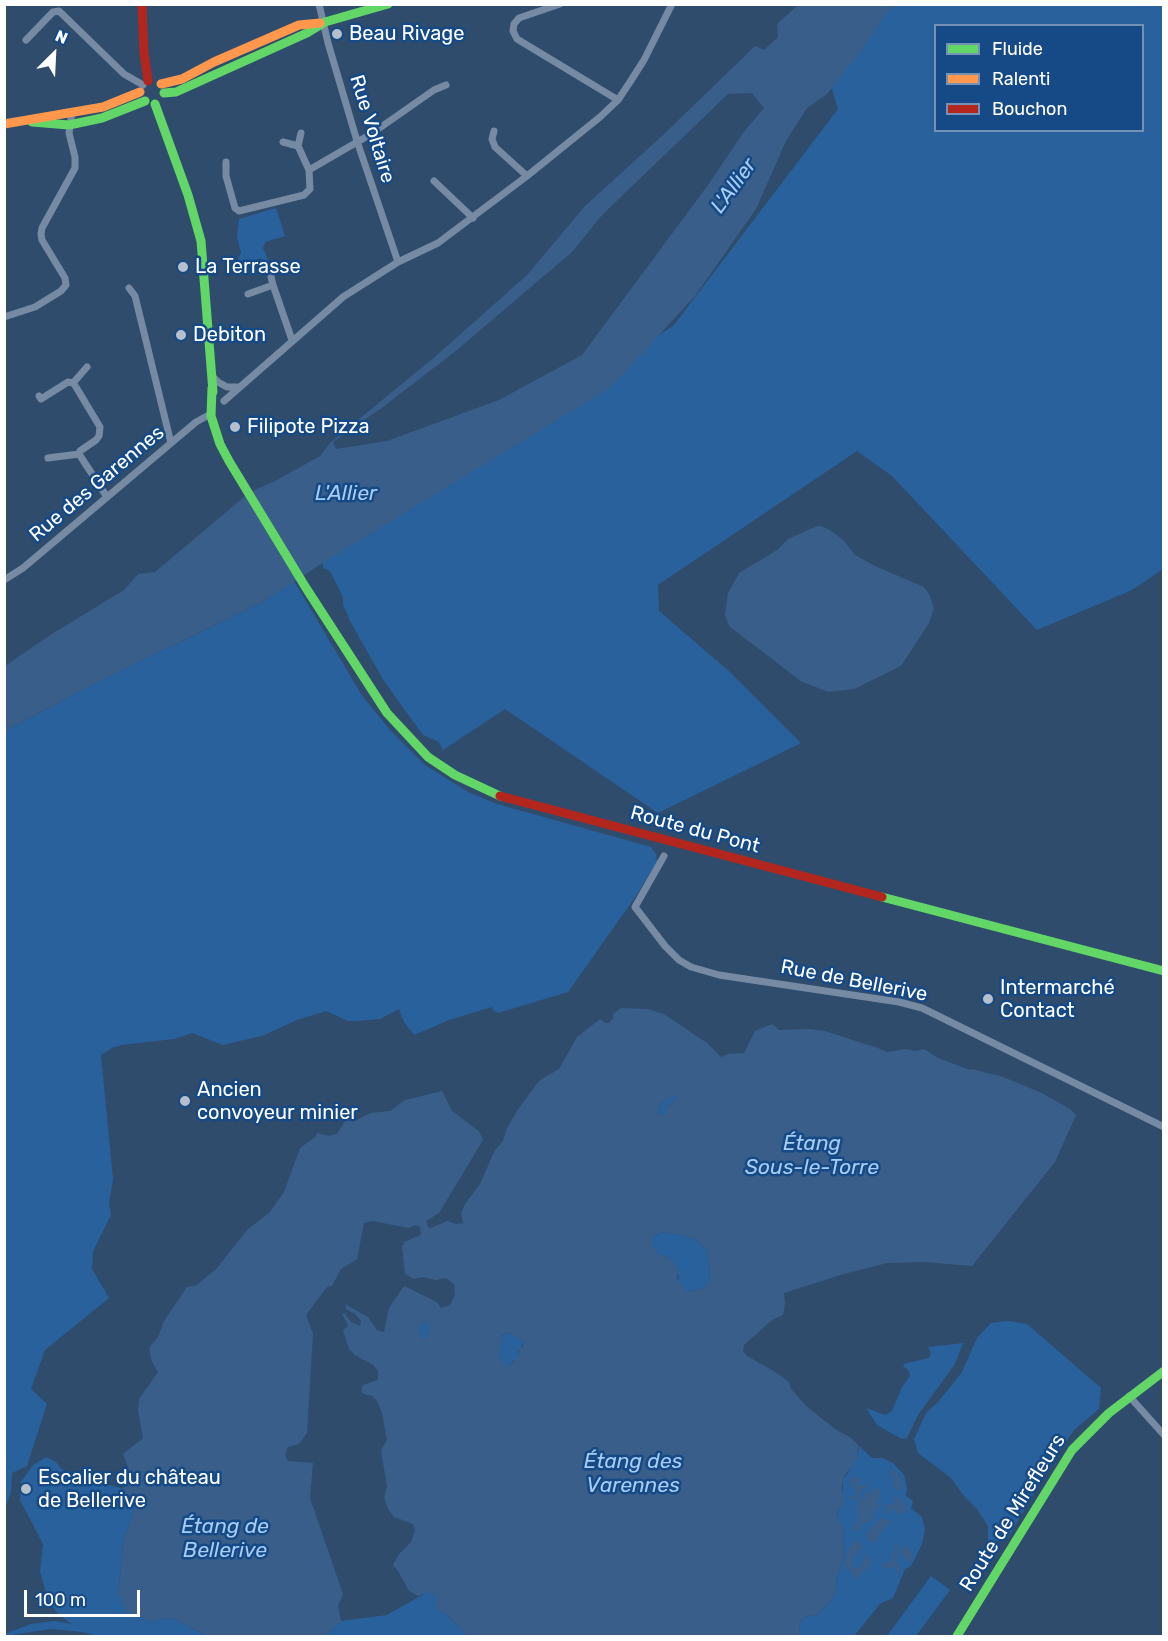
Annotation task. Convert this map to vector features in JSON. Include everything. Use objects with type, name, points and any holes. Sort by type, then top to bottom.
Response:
[{"type":"main road","points":[[142,4],[144,90],[155,104],[188,195],[201,241],[212,388],[221,442],[228,462]]},
{"type":"main road","points":[[163,89],[214,62],[299,25],[325,22],[388,4]]},
{"type":"main road","points":[[23,121],[69,125],[102,118],[155,81],[163,89]]},
{"type":"main road","points":[[155,104],[162,100],[163,89]]},
{"type":"main road","points":[[4,124],[103,107],[144,90]]},
{"type":"main road","points":[[212,388],[213,427],[228,462]]},
{"type":"main road","name":"Route du Pont","points":[[228,462],[387,713],[407,737],[438,764],[455,775],[495,795],[1164,971]]},
{"type":"main road","name":"Route de Mirefleurs","points":[[957,1636],[1072,1450],[1093,1427],[1128,1396],[1164,1371]]},
{"type":"street","name":"Rue Voltaire","points":[[319,4],[357,141],[398,262]]},
{"type":"street","points":[[560,4],[519,18],[514,24],[513,31],[517,39],[618,100]]},
{"type":"street","points":[[224,401],[343,297],[398,262],[438,243],[473,218],[568,144],[618,100],[644,60],[672,4]]},
{"type":"street","points":[[26,40],[53,12],[59,11],[124,74],[144,90]]},
{"type":"street","points":[[309,170],[434,90],[446,85]]},
{"type":"street","points":[[4,317],[35,308],[61,291],[66,285],[65,278],[42,240],[41,234],[42,228],[75,168],[69,125],[72,112]]},
{"type":"street","points":[[494,131],[492,139],[495,147],[527,177]]},
{"type":"street","points":[[226,162],[226,176],[235,208],[239,211],[304,195],[310,189],[309,170],[298,146],[301,133]]},
{"type":"street","points":[[283,142],[298,146]]},
{"type":"street","points":[[434,181],[473,218]]},
{"type":"street","points":[[289,266],[275,270],[271,278],[292,340]]},
{"type":"street","points":[[248,294],[273,285]]},
{"type":"street","points":[[129,288],[135,296],[171,443]]},
{"type":"street","points":[[73,383],[87,367]]},
{"type":"street","points":[[211,375],[228,387],[239,387]]},
{"type":"street","points":[[39,396],[41,399],[68,382],[73,383]]},
{"type":"street","points":[[48,458],[79,454],[99,436],[100,427],[73,383]]},
{"type":"street","name":"Rue des Garennes","points":[[4,580],[23,568],[196,422],[211,416]]},
{"type":"street","points":[[79,454],[107,497]]},
{"type":"street","name":"Rue de Bellerive","points":[[664,856],[635,907],[669,951],[691,967],[719,975],[899,1002],[922,1008],[1164,1127]]},
{"type":"street","points":[[1128,1396],[1164,1435]]},
{"type":"shaded area","points":[[806,5],[1163,5],[1163,569],[1132,590],[1037,630],[892,476],[857,451],[658,585],[659,611],[731,673],[801,743],[658,813],[505,709],[443,750],[439,742],[423,735],[384,681],[350,621],[343,604],[343,597],[330,571],[323,568],[323,559],[674,325],[838,109]]},
{"type":"shaded area","points":[[276,208],[285,236],[265,242],[263,248],[271,267],[265,269],[261,258],[240,265],[238,260],[241,252],[237,237],[239,219]]},
{"type":"shaded area","points":[[294,581],[361,694],[389,729],[425,765],[468,792],[497,804],[651,847],[656,854],[657,862],[638,893],[568,992],[498,1013],[492,1007],[449,1020],[414,1035],[404,1022],[399,1009],[380,1019],[357,1021],[348,1021],[326,1011],[297,1020],[262,1036],[223,1045],[192,1033],[174,1039],[121,1045],[101,1055],[113,1179],[109,1203],[111,1215],[93,1251],[92,1269],[109,1298],[45,1350],[31,1389],[47,1404],[27,1466],[12,1473],[11,1492],[5,1508],[5,731],[105,678],[261,603]]},
{"type":"shaded area","points":[[675,1093],[676,1098],[672,1104],[668,1105],[664,1115],[659,1114],[657,1110],[662,1102]]},
{"type":"shaded area","points":[[666,1232],[694,1238],[707,1250],[710,1275],[705,1288],[687,1292],[679,1282],[678,1273],[670,1258],[658,1254],[651,1246],[653,1237]]},
{"type":"shaded area","points":[[424,1321],[429,1324],[429,1333],[426,1338],[422,1339],[418,1335],[418,1329]]},
{"type":"shaded area","points":[[1008,1321],[1027,1324],[1101,1388],[1099,1409],[1075,1429],[1053,1460],[1008,1538],[988,1544],[988,1526],[977,1509],[951,1478],[918,1453],[914,1439],[926,1413],[939,1401],[962,1372],[977,1338],[991,1323]]},
{"type":"shaded area","points":[[504,1333],[513,1334],[524,1342],[518,1351],[519,1358],[510,1366],[504,1366],[499,1354],[500,1341]]},
{"type":"shaded area","points":[[963,1343],[955,1364],[918,1415],[907,1438],[902,1439],[877,1425],[866,1408],[885,1415],[892,1411],[902,1387],[910,1376],[904,1364],[929,1358],[931,1354],[928,1347]]},
{"type":"shaded area","points":[[858,1445],[872,1458],[882,1458],[893,1463],[904,1475],[907,1487],[906,1496],[913,1501],[911,1508],[922,1517],[925,1529],[922,1544],[911,1566],[905,1569],[893,1598],[880,1604],[854,1636],[801,1636],[799,1626],[801,1619],[819,1614],[830,1602],[837,1586],[836,1579],[843,1560],[844,1531],[837,1516],[843,1497],[843,1479],[859,1449]]},
{"type":"shaded area","points":[[46,1457],[56,1462],[62,1470],[123,1489],[135,1508],[124,1539],[118,1593],[159,1619],[173,1618],[207,1636],[98,1636],[51,1629],[5,1636],[5,1634],[31,1624],[55,1621],[72,1624],[58,1614],[49,1602],[40,1572],[43,1544],[20,1500],[21,1482],[33,1465]]},
{"type":"shaded area","points":[[931,1576],[950,1590],[916,1636],[887,1636]]},
{"type":"shaded area","points":[[426,1593],[433,1593],[436,1597],[436,1609],[445,1613],[467,1636],[325,1636],[341,1621],[387,1615]]},
{"type":"water","name":"L'Allier","points":[[798,5],[898,5],[887,12],[827,94],[807,108],[786,141],[756,209],[695,296],[611,387],[261,603],[105,678],[5,731],[5,666],[124,590],[138,574],[155,572],[250,492],[320,456],[330,443],[437,355],[527,275],[585,206],[755,46],[764,50],[778,37],[777,24]],"holes":[[[752,93],[764,108],[743,133],[708,185],[582,355],[499,400],[387,441],[336,449],[333,442],[457,350],[572,252],[602,215],[728,94]]]},
{"type":"water","points":[[817,526],[830,530],[844,541],[855,555],[924,587],[934,608],[929,623],[901,666],[854,689],[829,692],[802,682],[729,626],[725,615],[728,593],[739,573],[777,550],[788,539]]},
{"type":"water","points":[[621,1008],[648,1009],[664,1014],[707,1043],[721,1057],[744,1053],[755,1031],[772,1024],[779,1030],[825,1031],[887,1052],[924,1049],[938,1058],[970,1070],[1003,1077],[1042,1093],[1076,1115],[1055,1162],[972,1266],[923,1262],[887,1263],[784,1293],[783,1315],[772,1320],[744,1345],[743,1351],[747,1356],[789,1382],[791,1389],[806,1406],[858,1445],[857,1458],[843,1479],[844,1505],[838,1510],[837,1515],[844,1531],[843,1560],[836,1579],[837,1586],[830,1602],[819,1614],[801,1619],[799,1626],[801,1636],[467,1636],[445,1613],[436,1609],[436,1597],[433,1593],[418,1596],[409,1591],[393,1565],[399,1554],[411,1542],[415,1531],[413,1524],[394,1517],[388,1509],[384,1497],[387,1487],[381,1450],[387,1440],[382,1413],[372,1396],[361,1393],[363,1385],[378,1380],[378,1371],[349,1349],[343,1330],[348,1326],[342,1313],[351,1322],[360,1326],[361,1321],[346,1309],[345,1304],[368,1317],[377,1330],[384,1332],[389,1308],[404,1286],[437,1302],[441,1308],[450,1305],[455,1295],[454,1284],[446,1278],[414,1279],[405,1274],[402,1247],[404,1242],[421,1235],[420,1227],[416,1225],[408,1228],[373,1221],[364,1223],[357,1259],[341,1269],[332,1286],[327,1287],[306,1315],[313,1334],[307,1433],[299,1444],[288,1447],[285,1455],[288,1461],[313,1463],[310,1498],[343,1594],[338,1606],[341,1621],[325,1636],[207,1636],[173,1618],[152,1622],[126,1611],[118,1593],[124,1539],[135,1508],[123,1489],[130,1473],[123,1454],[143,1438],[138,1411],[139,1399],[158,1372],[152,1362],[149,1348],[158,1337],[164,1321],[187,1287],[197,1285],[217,1268],[247,1230],[270,1212],[284,1192],[300,1148],[317,1133],[329,1136],[337,1134],[345,1121],[356,1120],[371,1113],[390,1111],[405,1100],[442,1091],[452,1111],[479,1131],[483,1140],[439,1213],[426,1221],[428,1227],[431,1228],[447,1221],[456,1224],[463,1223],[461,1213],[465,1204],[480,1184],[495,1150],[503,1141],[506,1130],[517,1111],[540,1080],[559,1069],[577,1037],[600,1019],[609,1023],[613,1014]],"holes":[[[675,1094],[676,1098],[672,1104],[668,1105],[664,1115],[659,1114],[657,1110],[662,1102]],[[666,1232],[694,1238],[707,1250],[710,1275],[705,1288],[687,1292],[677,1278],[678,1269],[675,1264],[670,1258],[658,1254],[652,1246],[653,1237]],[[423,1322],[429,1324],[429,1333],[426,1338],[422,1339],[418,1330]],[[507,1333],[524,1342],[519,1348],[519,1357],[510,1366],[504,1365],[499,1354],[502,1335]]]},
{"type":"water","points":[[891,1467],[902,1483],[902,1489],[898,1491],[894,1488],[893,1476],[890,1473]]},
{"type":"water","points":[[852,1476],[861,1479],[858,1485],[866,1485],[866,1488],[860,1491],[859,1497],[851,1501],[849,1498],[856,1495],[850,1481]]},
{"type":"water","points":[[876,1488],[880,1490],[881,1495],[877,1501],[879,1506],[872,1517],[874,1520],[862,1524],[858,1531],[853,1531],[853,1525],[857,1523],[859,1516],[856,1504],[864,1495]]},
{"type":"water","points":[[897,1496],[907,1509],[902,1516],[892,1509],[888,1514],[885,1513],[887,1504],[893,1504],[894,1497]]},
{"type":"water","points":[[881,1518],[891,1523],[883,1529],[876,1542],[868,1541],[866,1535],[869,1529]]},
{"type":"water","points":[[857,1540],[862,1544],[862,1549],[857,1551],[853,1560],[854,1568],[862,1566],[865,1554],[871,1560],[856,1580],[844,1564],[849,1548]]},
{"type":"water","points":[[895,1543],[898,1545],[897,1562],[901,1569],[898,1577],[895,1567],[883,1568],[884,1563],[891,1561]]},
{"type":"water","points":[[906,1544],[912,1553],[912,1560],[909,1563],[901,1555],[902,1547]]},
{"type":"traffic: fast","points":[[164,93],[176,92],[307,33],[325,22],[388,4]]},
{"type":"traffic: fast","points":[[32,122],[69,125],[102,118],[145,101]]},
{"type":"traffic: fast","points":[[155,104],[188,195],[201,241],[213,392]]},
{"type":"traffic: fast","points":[[212,388],[211,416],[220,444],[229,461],[306,588],[387,713],[428,757],[455,775],[500,796]]},
{"type":"traffic: fast","points":[[882,897],[1164,971]]},
{"type":"traffic: fast","points":[[957,1636],[1072,1450],[1109,1413],[1164,1371]]},
{"type":"traffic: slow","points":[[161,84],[182,79],[214,62],[299,25],[320,23]]},
{"type":"traffic: slow","points":[[4,124],[103,107],[140,92]]},
{"type":"traffic: jam","points":[[142,4],[144,53],[148,81]]},
{"type":"traffic: jam","points":[[500,796],[882,897]]},
{"type":"place","name":"Beau Rivage","points":[[337,34]]},
{"type":"place","name":"La Terrasse","points":[[183,267]]},
{"type":"place","name":"Debiton","points":[[181,335]]},
{"type":"place","name":"Filipote Pizza","points":[[235,427]]},
{"type":"place","name":"Intermarché Contact","points":[[988,999]]},
{"type":"place","name":"Ancien convoyeur minier","points":[[185,1101]]},
{"type":"place","name":"Escalier du château de Bellerive","points":[[26,1489]]},
{"type":"water label","name":"Étang Sous-le-Torre","points":[[812,1156]]},
{"type":"water label","name":"Étang des Varennes","points":[[633,1474]]},
{"type":"water label","name":"Étang de Bellerive","points":[[225,1539]]}]
